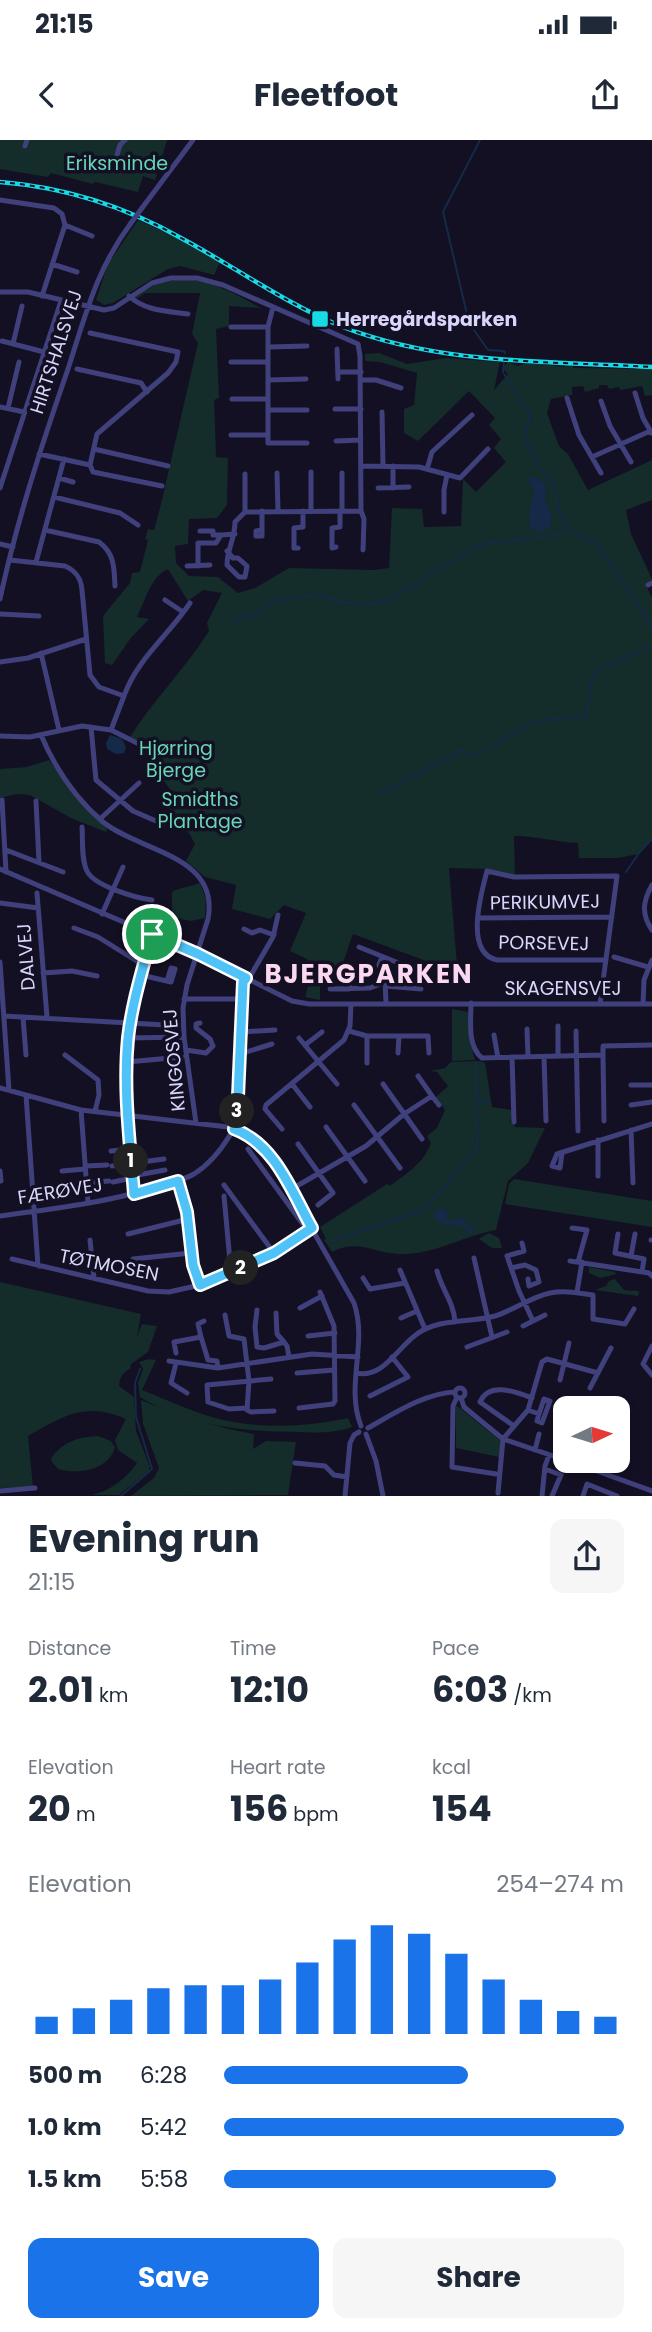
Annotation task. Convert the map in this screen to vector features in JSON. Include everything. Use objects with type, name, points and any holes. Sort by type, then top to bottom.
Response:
[{"type":"street","points":[[114,164],[120,145],[125,140]]},
{"type":"street","name":"HIRTSHALSVEJ","points":[[0,599],[39,454],[103,265],[193,140]]},
{"type":"street","points":[[0,200],[54,208],[62,214],[65,225],[42,296]]},
{"type":"street","points":[[65,225],[92,236]]},
{"type":"street","points":[[52,264],[77,272]]},
{"type":"street","points":[[0,292],[13,290],[87,308],[109,309],[158,281],[197,278],[223,285],[358,344],[361,372],[363,550]]},
{"type":"street","points":[[129,296],[140,305],[188,314]]},
{"type":"street","points":[[0,488],[61,301]]},
{"type":"street","points":[[13,344],[22,306]]},
{"type":"street","points":[[273,307],[268,327],[268,443],[307,443]]},
{"type":"street","points":[[231,327],[268,327]]},
{"type":"street","points":[[90,333],[178,352],[173,369],[100,431],[90,465],[93,472],[162,486]]},
{"type":"street","points":[[2,341],[44,352]]},
{"type":"street","points":[[268,347],[307,346]]},
{"type":"street","points":[[337,348],[338,375],[361,372]]},
{"type":"street","points":[[8,408],[19,362]]},
{"type":"street","points":[[231,362],[268,362]]},
{"type":"street","points":[[77,369],[141,383],[147,391]]},
{"type":"street","points":[[268,380],[306,379]]},
{"type":"street","points":[[361,380],[376,380],[401,388]]},
{"type":"street","points":[[635,393],[643,418],[652,433]]},
{"type":"street","points":[[0,396],[10,398]]},
{"type":"street","points":[[567,398],[579,435],[601,473]]},
{"type":"street","points":[[232,399],[268,399]]},
{"type":"street","points":[[601,401],[610,426],[631,462]]},
{"type":"street","points":[[0,407],[24,412]]},
{"type":"street","points":[[335,409],[361,409]]},
{"type":"street","points":[[268,410],[307,410]]},
{"type":"street","points":[[382,412],[383,466]]},
{"type":"street","points":[[427,469],[432,453],[472,415]]},
{"type":"street","points":[[592,457],[648,432],[652,433]]},
{"type":"street","points":[[231,435],[268,435]]},
{"type":"street","points":[[336,441],[361,440]]},
{"type":"street","points":[[94,449],[168,466]]},
{"type":"street","points":[[361,466],[427,469],[460,478],[488,449]]},
{"type":"street","points":[[39,454],[90,465]]},
{"type":"street","points":[[36,562],[64,459]]},
{"type":"street","points":[[393,466],[393,488]]},
{"type":"street","points":[[310,472],[311,511]]},
{"type":"street","points":[[277,473],[278,511]]},
{"type":"street","points":[[336,547],[332,548],[331,528],[340,527],[342,473]]},
{"type":"street","points":[[227,551],[247,566],[245,577],[239,577],[227,565],[227,551],[235,534],[235,523],[245,512],[244,474]]},
{"type":"street","points":[[444,512],[447,475]]},
{"type":"street","points":[[59,478],[73,482]]},
{"type":"street","points":[[378,488],[409,487]]},
{"type":"street","points":[[54,497],[121,513],[138,524]]},
{"type":"street","points":[[262,511],[262,530]]},
{"type":"street","points":[[298,548],[294,548],[294,527],[303,527],[303,511]]},
{"type":"street","points":[[245,512],[361,511]]},
{"type":"street","points":[[45,530],[99,542],[106,547],[113,559],[115,586]]},
{"type":"street","points":[[200,531],[214,531],[214,535],[235,534]]},
{"type":"street","points":[[198,565],[198,543],[216,542],[221,535]]},
{"type":"street","points":[[0,544],[13,547]]},
{"type":"street","points":[[10,560],[65,566],[77,575],[82,587],[87,662],[94,681],[99,687],[124,696]]},
{"type":"street","points":[[187,566],[210,565]]},
{"type":"street","points":[[166,600],[183,612]]},
{"type":"street","points":[[111,730],[141,661],[166,636],[190,603]]},
{"type":"street","points":[[0,614],[38,616]]},
{"type":"street","points":[[0,662],[13,662],[86,639]]},
{"type":"street","points":[[41,653],[59,730]]},
{"type":"street","points":[[0,736],[41,735],[82,726],[111,730],[151,750]]},
{"type":"street","points":[[91,727],[96,780],[133,811],[163,824]]},
{"type":"street","name":"KINGOSVEJ","points":[[41,735],[66,781],[100,819],[115,830],[185,864],[202,880],[207,889],[209,908],[184,999],[184,1037],[196,1123]]},
{"type":"street","points":[[100,819],[139,783]]},
{"type":"street","points":[[2,800],[6,850],[3,870]]},
{"type":"street","points":[[36,801],[39,862]]},
{"type":"street","points":[[82,827],[88,874],[93,879],[133,897],[152,900]]},
{"type":"street","points":[[6,850],[63,872]]},
{"type":"street","points":[[103,914],[123,867]]},
{"type":"street","name":"SKAGENSVEJ","points":[[3,870],[198,954],[292,1001],[351,1004],[652,1004]]},
{"type":"street","name":"PORSEVEJ","points":[[606,960],[492,959],[480,948],[479,905],[487,872],[514,877],[617,876],[612,917]]},
{"type":"street","points":[[652,885],[644,911],[652,930]]},
{"type":"street","name":"DALVEJ","points":[[37,893],[47,1017]]},
{"type":"street","points":[[0,903],[38,908]]},
{"type":"street","points":[[134,1194],[127,1115],[128,1038],[155,912],[161,914]]},
{"type":"street","points":[[232,1132],[237,1120],[242,999],[247,979],[274,935],[278,915]]},
{"type":"street","points":[[600,1004],[612,917]]},
{"type":"street","name":"PERIKUMVEJ","points":[[478,918],[612,917]]},
{"type":"street","points":[[74,929],[98,937],[143,965]]},
{"type":"street","points":[[244,929],[252,933],[260,930],[274,935]]},
{"type":"street","points":[[359,947],[416,970]]},
{"type":"street","points":[[382,957],[379,965],[386,984],[386,1003]]},
{"type":"street","points":[[614,957],[648,967]]},
{"type":"street","points":[[643,1004],[643,987],[652,960]]},
{"type":"street","points":[[0,962],[9,1090]]},
{"type":"street","points":[[349,989],[349,977],[353,968]]},
{"type":"street","points":[[43,973],[72,971],[97,976]]},
{"type":"street","points":[[141,975],[167,981]]},
{"type":"street","points":[[330,989],[370,988],[386,984],[421,989]]},
{"type":"street","points":[[184,999],[242,999]]},
{"type":"street","points":[[471,1003],[472,1037],[475,1051],[482,1058],[603,1055]]},
{"type":"street","points":[[282,1129],[265,1108],[266,1105],[339,1046],[349,1031],[351,1004]]},
{"type":"street","points":[[4,1016],[183,1026]]},
{"type":"street","points":[[23,1017],[26,1055]]},
{"type":"street","points":[[186,1050],[206,1053],[211,1050],[213,1042],[196,1028],[200,1023]]},
{"type":"street","points":[[558,1027],[558,1056]]},
{"type":"street","points":[[527,1029],[528,1058]]},
{"type":"street","points":[[241,1032],[275,1030]]},
{"type":"street","points":[[349,1031],[367,1036],[428,1036],[429,1053]]},
{"type":"street","points":[[576,1031],[578,1131]]},
{"type":"street","points":[[305,1045],[322,1032]]},
{"type":"street","points":[[494,1035],[498,1058]]},
{"type":"street","points":[[366,1063],[367,1036]]},
{"type":"street","points":[[398,1053],[399,1036]]},
{"type":"street","points":[[128,1038],[184,1037]]},
{"type":"street","points":[[299,1038],[337,1084]]},
{"type":"street","points":[[240,1054],[272,1044]]},
{"type":"street","points":[[604,1121],[603,1045],[652,1045]]},
{"type":"street","points":[[65,1055],[97,1080],[99,1095],[95,1111]]},
{"type":"street","points":[[544,1056],[546,1121]]},
{"type":"street","points":[[127,1062],[182,1057]]},
{"type":"street","points":[[512,1057],[514,1122]]},
{"type":"street","points":[[418,1076],[439,1105]]},
{"type":"street","points":[[292,1084],[310,1107]]},
{"type":"street","points":[[383,1084],[422,1139]]},
{"type":"street","points":[[631,1085],[652,1085]]},
{"type":"street","points":[[0,1088],[81,1110],[196,1123],[232,1132],[259,1143],[274,1161],[354,1303],[360,1328],[354,1400],[376,1461],[383,1496]]},
{"type":"street","points":[[26,1095],[38,1266]]},
{"type":"street","points":[[290,1190],[348,1157],[432,1096]]},
{"type":"street","points":[[631,1104],[652,1101]]},
{"type":"street","points":[[354,1105],[400,1167]]},
{"type":"street","points":[[81,1110],[88,1203]]},
{"type":"street","points":[[562,1153],[652,1124]]},
{"type":"street","points":[[326,1127],[365,1181]]},
{"type":"street","points":[[631,1130],[633,1183]]},
{"type":"street","name":"FÆRØVEJ","points":[[0,1216],[134,1194],[178,1181],[208,1163],[232,1132]]},
{"type":"street","points":[[598,1140],[598,1176]]},
{"type":"street","points":[[298,1144],[333,1193],[318,1205]]},
{"type":"street","points":[[111,1151],[130,1149]]},
{"type":"street","points":[[248,1149],[302,1223]]},
{"type":"street","points":[[62,1171],[164,1159]]},
{"type":"street","points":[[262,1169],[274,1161]]},
{"type":"street","points":[[62,1189],[165,1170]]},
{"type":"street","points":[[0,1171],[1,1181]]},
{"type":"street","points":[[178,1181],[188,1219],[191,1253],[200,1285]]},
{"type":"street","points":[[224,1185],[274,1253]]},
{"type":"street","points":[[224,1196],[231,1272]]},
{"type":"street","points":[[0,1216],[0,1227]]},
{"type":"street","points":[[128,1234],[188,1219]]},
{"type":"street","name":"TØTMOSEN","points":[[12,1259],[158,1292],[179,1291],[200,1285],[274,1253],[312,1228]]},
{"type":"street","points":[[572,1228],[587,1230],[577,1292]]},
{"type":"street","points":[[618,1234],[615,1253],[652,1260]]},
{"type":"street","points":[[631,1256],[635,1234]]},
{"type":"street","points":[[90,1240],[93,1278]]},
{"type":"street","points":[[522,1242],[524,1251],[507,1256],[533,1321]]},
{"type":"street","points":[[134,1259],[191,1253]]},
{"type":"street","points":[[474,1258],[492,1337]]},
{"type":"street","points":[[642,1272],[644,1259]]},
{"type":"street","points":[[570,1261],[642,1272],[652,1276]]},
{"type":"street","points":[[511,1268],[525,1265],[536,1270],[539,1282],[530,1286],[527,1279]]},
{"type":"street","points":[[400,1270],[425,1329]]},
{"type":"street","points":[[437,1271],[452,1304],[455,1322]]},
{"type":"street","points":[[363,1278],[370,1289],[405,1283]]},
{"type":"street","points":[[356,1373],[372,1372],[383,1367],[414,1336],[425,1329],[486,1318],[551,1293],[577,1292],[593,1295],[593,1319],[625,1324],[634,1309]]},
{"type":"street","points":[[299,1408],[335,1403],[336,1355],[332,1317],[321,1294],[300,1308]]},
{"type":"street","points":[[257,1310],[257,1347],[264,1348],[284,1342]]},
{"type":"street","points":[[401,1318],[417,1311]]},
{"type":"street","points":[[276,1313],[277,1334],[288,1347],[289,1357]]},
{"type":"street","points":[[225,1315],[229,1336],[244,1338],[249,1381],[247,1408]]},
{"type":"street","points":[[523,1326],[545,1315]]},
{"type":"street","points":[[204,1321],[198,1324],[201,1337],[208,1360],[217,1361],[218,1368]]},
{"type":"street","points":[[467,1348],[507,1332]]},
{"type":"street","points":[[308,1336],[335,1333]]},
{"type":"street","points":[[176,1353],[174,1342],[201,1337]]},
{"type":"street","points":[[560,1381],[569,1342]]},
{"type":"street","points":[[652,1346],[643,1364],[652,1375]]},
{"type":"street","points":[[590,1388],[611,1349]]},
{"type":"street","points":[[187,1393],[171,1382],[172,1362],[218,1368],[289,1357],[358,1357]]},
{"type":"street","points":[[370,1396],[408,1377],[392,1357]]},
{"type":"street","points":[[498,1493],[503,1439],[528,1410],[542,1362],[547,1359],[598,1373]]},
{"type":"street","points":[[297,1373],[334,1370]]},
{"type":"street","points":[[271,1379],[206,1386],[209,1402],[232,1409],[247,1408],[251,1412],[274,1411]]},
{"type":"street","points":[[514,1426],[480,1402],[483,1395],[494,1389],[532,1398]]},
{"type":"street","points":[[345,1496],[350,1443],[354,1435],[388,1416],[442,1393],[457,1396],[464,1407],[503,1439],[553,1456]]},
{"type":"street","points":[[457,1396],[453,1406],[452,1467],[496,1474]]},
{"type":"street","points":[[528,1410],[539,1414]]},
{"type":"street","points":[[535,1450],[539,1434]]},
{"type":"street","points":[[542,1496],[549,1455]]},
{"type":"street","points":[[295,1463],[325,1466],[334,1475],[346,1477]]},
{"type":"street","points":[[495,1483],[498,1466]]},
{"type":"street","points":[[545,1469],[561,1475],[552,1496]]},
{"type":"street","points":[[602,1474],[650,1492]]},
{"type":"street","points":[[583,1496],[587,1484],[617,1496]]},
{"type":"street","points":[[0,1491],[35,1489]]},
{"type":"green space","name":"Eriksminde","points":[[0,140],[167,140],[155,180],[143,176],[138,192],[51,173],[48,177],[0,169]]},
{"type":"green space","points":[[138,220],[182,240],[220,262],[214,275],[180,266],[168,269],[113,303],[104,305],[96,300],[108,264]]},
{"type":"green space","points":[[182,279],[213,285],[261,308],[229,306],[229,326],[216,329],[219,398],[214,400],[216,457],[228,458],[227,505],[217,518],[189,519],[188,544],[175,546],[176,563],[189,576],[218,577],[238,593],[255,588],[289,568],[389,568],[392,508],[422,509],[424,527],[461,526],[463,479],[476,492],[506,462],[494,448],[501,439],[489,425],[495,418],[469,391],[418,441],[404,433],[404,409],[414,405],[417,373],[380,362],[365,361],[365,354],[379,353],[407,364],[446,358],[500,362],[494,390],[508,374],[503,366],[508,362],[518,366],[535,363],[564,367],[570,364],[574,368],[652,369],[652,395],[645,396],[642,386],[620,390],[619,387],[609,389],[607,385],[599,385],[599,388],[585,392],[583,386],[572,387],[572,395],[551,399],[547,413],[559,446],[568,454],[588,490],[652,460],[652,500],[626,510],[631,534],[652,579],[646,585],[652,598],[652,839],[638,854],[618,858],[579,858],[578,843],[514,836],[515,875],[487,869],[449,868],[458,977],[429,962],[353,934],[339,974],[323,976],[320,979],[320,1000],[305,997],[312,972],[305,968],[307,959],[290,951],[306,913],[284,905],[270,919],[232,909],[236,885],[205,877],[186,861],[195,844],[189,833],[178,828],[169,818],[172,792],[158,773],[152,760],[151,747],[130,737],[209,631],[207,623],[222,593],[203,590],[188,601],[168,569],[162,572],[153,583],[137,617],[149,619],[130,639],[112,665],[105,663],[103,616],[130,583],[132,573],[140,572],[148,529],[154,530],[161,504],[198,343],[192,334],[200,293],[145,293],[136,299],[133,296],[158,283]]},
{"type":"green space","points":[[49,760],[74,795],[107,829],[106,832],[71,818],[30,795],[17,794],[0,798],[0,769],[27,767]]},
{"type":"green space","points":[[200,883],[206,899],[205,918],[191,921],[175,918],[172,912],[172,892]]},
{"type":"green space","points":[[452,1009],[469,1012],[470,1042],[475,1060],[452,1061]]},
{"type":"green space","points":[[451,1062],[485,1063],[492,1107],[512,1110],[512,1119],[509,1122],[514,1122],[515,1127],[545,1128],[528,1163],[508,1181],[496,1230],[418,1253],[396,1254],[351,1246],[332,1252],[320,1227],[387,1184],[390,1186],[414,1168],[428,1150],[431,1143],[427,1136],[437,1128],[445,1110],[436,1097],[448,1086],[437,1072],[430,1071],[445,1068]]},
{"type":"green space","points":[[514,1179],[652,1201],[652,1227],[505,1204],[509,1184]]},
{"type":"green space","points":[[489,1233],[499,1238],[502,1248],[492,1248],[479,1239]]},
{"type":"green space","points":[[589,1267],[616,1274],[601,1278],[589,1273]]},
{"type":"green space","points":[[615,1279],[624,1290],[639,1291],[638,1296],[595,1290]]},
{"type":"green space","points":[[0,1282],[141,1314],[137,1337],[142,1324],[157,1326],[148,1352],[131,1364],[120,1380],[119,1386],[134,1397],[136,1431],[150,1467],[148,1472],[119,1495],[92,1495],[118,1483],[137,1463],[118,1450],[115,1440],[126,1419],[99,1411],[75,1413],[28,1436],[33,1487],[0,1488]]},
{"type":"green space","points":[[156,1360],[142,1390],[200,1413],[235,1422],[267,1425],[300,1425],[348,1418],[352,1427],[318,1432],[257,1431],[177,1415],[140,1397],[138,1383],[143,1369],[139,1362]]},
{"type":"green space","points":[[141,1400],[197,1420],[254,1434],[253,1449],[266,1441],[296,1442],[288,1495],[131,1496],[154,1478],[159,1468],[143,1424]]},
{"type":"green space","points":[[456,1405],[501,1441],[499,1457],[456,1448]]},
{"type":"green space","points":[[98,1436],[111,1441],[115,1447],[112,1455],[100,1466],[84,1471],[66,1471],[58,1469],[51,1461],[67,1444]]},
{"type":"water","points":[[534,477],[546,484],[545,499],[552,516],[549,528],[540,531],[534,530],[529,521],[535,493],[528,480]]},
{"type":"water","points":[[110,735],[122,739],[126,747],[124,753],[116,754],[107,749],[106,743]]},
{"type":"water","points":[[439,1208],[447,1210],[449,1221],[462,1218],[468,1226],[474,1226],[471,1234],[464,1226],[437,1221],[434,1216]]},
{"type":"waterway","points":[[480,140],[443,212],[469,323],[488,350],[505,353]]},
{"type":"waterway","points":[[503,372],[504,360]]},
{"type":"waterway","points":[[504,374],[530,414],[525,438],[537,465]]},
{"type":"waterway","points":[[539,468],[552,479],[558,508],[567,529],[597,545],[637,603]]},
{"type":"waterway","points":[[233,623],[239,617],[254,615],[277,599],[319,595],[346,603],[372,604],[385,601],[478,545],[563,534]]},
{"type":"waterway","points":[[638,604],[652,628]]},
{"type":"waterway","points":[[381,793],[461,751],[465,751],[467,755],[478,754],[535,721],[585,717],[591,693],[589,687],[597,669],[652,646]]},
{"type":"waterway","points":[[626,872],[652,839]]},
{"type":"waterway","points":[[331,1241],[424,1210],[477,1148],[476,1062]]},
{"type":"waterway","points":[[477,1101],[489,1102]]},
{"type":"waterway","points":[[121,1496],[152,1469],[136,1417],[135,1383],[140,1369]]},
{"type":"railway","points":[[0,182],[47,188],[94,200],[138,217],[181,238],[322,318],[380,339],[457,355],[535,362],[652,367]]},
{"type":"place","name":"Herregårdsparken","points":[[320,319]]},
{"type":"district","name":"BJERGPARKEN","points":[[369,974]]},
{"type":"route","points":[[152,934],[246,978],[243,982],[237,1120],[234,1129],[252,1138],[266,1150],[312,1228],[284,1248],[200,1285],[193,1265],[187,1212],[178,1181],[134,1194],[127,1115],[128,1038],[152,934]]},
{"type":"park label","name":"Hjørring Bjerge","points":[[176,759]]},
{"type":"park label","name":"Smidths Plantage","points":[[200,810]]}]
